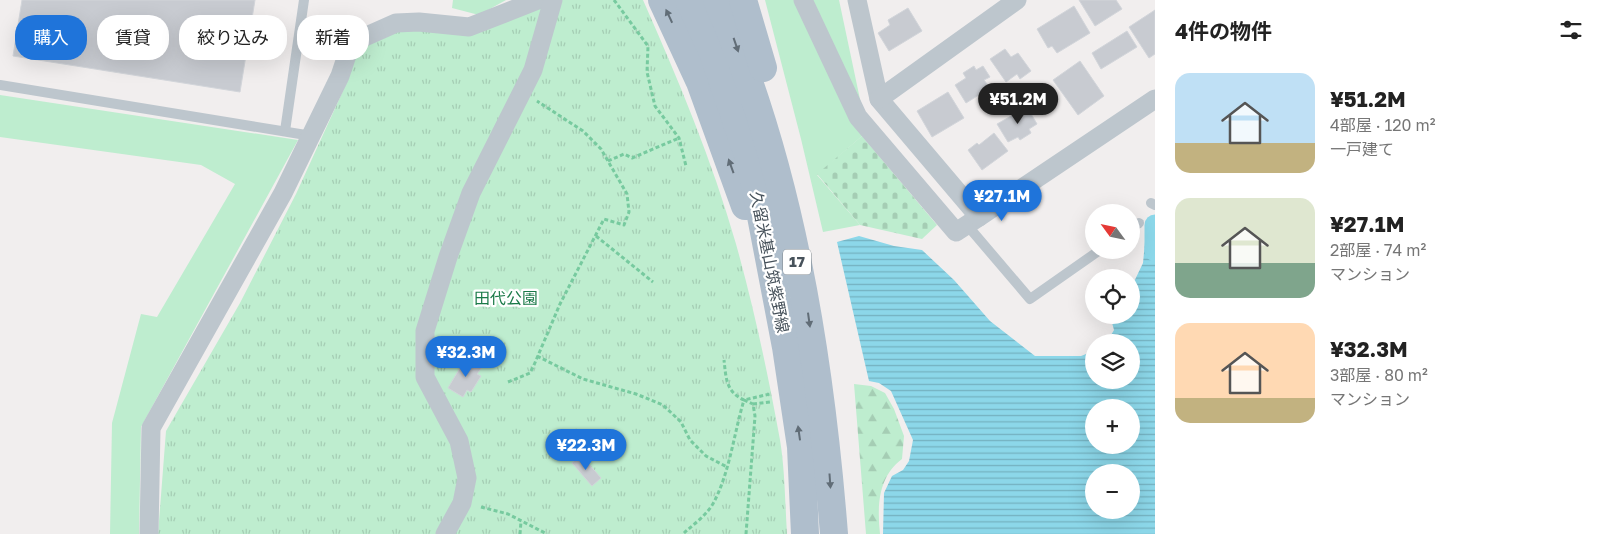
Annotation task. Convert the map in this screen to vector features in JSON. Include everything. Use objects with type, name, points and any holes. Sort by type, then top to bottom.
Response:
[{"type":"main road","points":[[662,0],[700,82],[777,294]]},
{"type":"main road","name":"久留米基山筑紫野線","points":[[689,0],[713,53],[751,164],[777,294],[801,447],[805,534]]},
{"type":"main road","name":"久留米基山筑紫野線","points":[[717,0],[735,39],[769,146],[805,293],[827,442],[834,534]]},
{"type":"main road","points":[[743,0],[784,141],[802,237],[805,293]]},
{"type":"street","points":[[148,534],[151,428],[283,193],[340,76],[351,43],[396,23],[419,22],[469,27],[538,0]]},
{"type":"street","points":[[445,534],[462,503],[467,478],[459,441],[425,377],[425,330],[471,193],[523,92],[532,70],[553,0]]},
{"type":"street","points":[[803,0],[858,117],[956,232],[1155,99]]},
{"type":"street","points":[[857,0],[879,99],[973,221]]},
{"type":"street","points":[[879,99],[1017,0]]},
{"type":"lane","points":[[285,131],[304,0]]},
{"type":"lane","points":[[0,85],[312,136]]},
{"type":"lane","points":[[973,221],[1030,299],[1087,259]]},
{"type":"path","points":[[614,0],[648,46],[647,72],[655,106],[679,138],[686,166]]},
{"type":"path","points":[[508,382],[530,373],[560,304],[604,219],[624,225],[629,212],[627,194],[601,149],[583,131],[523,92]]},
{"type":"path","points":[[608,161],[624,154],[632,158],[679,138]]},
{"type":"path","points":[[596,236],[653,282]]},
{"type":"path","points":[[537,356],[583,379],[636,394],[663,405],[682,422],[690,440],[706,456],[727,467]]},
{"type":"path","points":[[724,360],[727,386],[738,397],[754,404],[755,416],[746,534]]},
{"type":"path","points":[[744,400],[776,393]]},
{"type":"path","points":[[684,533],[702,517],[714,502],[727,467],[744,400]]},
{"type":"path","points":[[462,503],[508,514],[547,534]]},
{"type":"path","points":[[520,534],[521,521]]},
{"type":"green space","points":[[453,0],[506,0],[479,15],[452,8]]},
{"type":"green space","name":"田代公園","points":[[544,0],[643,0],[705,151],[727,213],[743,268],[771,391],[782,451],[787,534],[158,534],[166,431],[240,303],[296,194],[347,82],[354,60],[369,60],[369,45],[399,29],[474,33]]},
{"type":"green space","points":[[765,0],[839,0],[861,104],[862,136],[817,175],[860,225],[823,232]]},
{"type":"green space","points":[[0,95],[298,140],[141,427],[139,534],[110,534],[112,423],[141,314],[157,317],[235,184],[201,165],[0,137]]},
{"type":"green space","points":[[862,136],[937,225],[922,239],[860,225],[817,174]]},
{"type":"green space","points":[[854,384],[871,386],[885,393],[894,409],[904,436],[902,459],[888,474],[881,493],[879,503],[880,534],[866,534]]},
{"type":"water","points":[[859,236],[894,246],[922,250],[954,280],[990,321],[1035,356],[1085,354],[1085,389],[1140,389],[1140,334],[1112,334],[1114,330],[1112,324],[1140,324],[1140,269],[1143,263],[1145,242],[1155,240],[1155,534],[883,534],[884,493],[892,476],[903,470],[909,461],[913,440],[891,391],[879,383],[869,381],[837,242]]},
{"type":"building","points":[[22,0],[255,0],[253,15],[179,15],[179,60],[245,60],[240,92],[38,60],[87,60],[87,15],[20,15]]},
{"type":"building","points":[[1079,0],[1116,0],[1122,9],[1095,26]]},
{"type":"building","points":[[1074,6],[1090,33],[1057,53],[1052,46],[1048,48],[1037,29]]},
{"type":"building","points":[[908,8],[922,31],[889,51],[878,33],[890,25],[888,20]]},
{"type":"building","points":[[1155,10],[1155,54],[1149,58],[1129,27]]},
{"type":"building","points":[[1127,31],[1137,47],[1101,69],[1092,53]]},
{"type":"building","points":[[1005,49],[1011,57],[1018,53],[1031,71],[1020,79],[1017,74],[1006,82],[990,59]]},
{"type":"building","points":[[1080,61],[1104,96],[1078,115],[1053,80]]},
{"type":"building","points":[[974,66],[976,70],[983,66],[990,77],[984,80],[990,88],[966,103],[955,85],[966,78],[963,73]]},
{"type":"building","points":[[948,92],[964,118],[932,137],[917,111]]},
{"type":"building","points":[[1027,107],[1037,124],[1029,129],[1031,133],[1020,140],[1018,137],[1008,142],[997,124]]},
{"type":"building","points":[[994,133],[1008,151],[982,170],[968,150],[977,143],[979,145]]},
{"type":"building","points":[[466,358],[482,367],[477,374],[481,376],[471,392],[467,390],[463,397],[448,388]]},
{"type":"building","points":[[581,455],[601,478],[592,486],[572,463]]},
{"type":"waterway","points":[[1155,225],[1155,251]]}]
